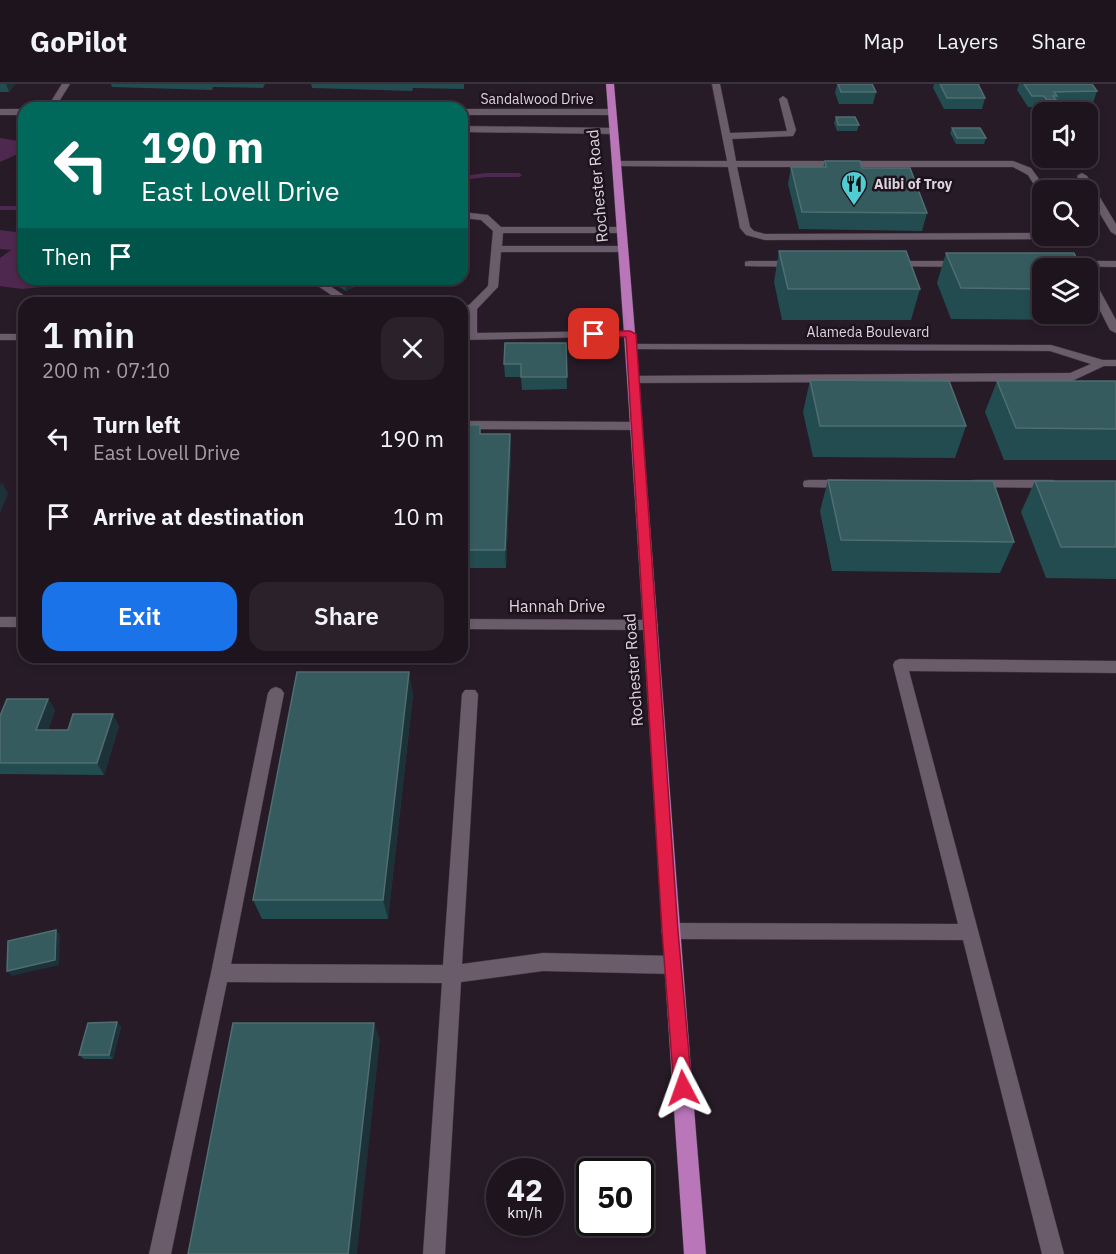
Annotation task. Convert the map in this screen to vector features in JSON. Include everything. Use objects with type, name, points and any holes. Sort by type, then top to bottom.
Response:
[{"type":"main road","name":"Rochester Road","points":[[610,84],[632,347],[670,931],[695,1254]]},
{"type":"street","points":[[55,102],[66,84]]},
{"type":"street","points":[[716,84],[745,228],[750,233],[765,237],[1032,236]]},
{"type":"street","points":[[727,136],[790,134],[792,130],[783,99]]},
{"type":"street","points":[[0,112],[18,112]]},
{"type":"street","name":"Sandalwood Drive","points":[[468,112],[612,112]]},
{"type":"street","name":"Sandalwood Drive","points":[[468,129],[614,131]]},
{"type":"street","points":[[616,164],[1013,164],[1030,170],[1036,180]]},
{"type":"street","points":[[1082,176],[1116,232]]},
{"type":"street","points":[[468,216],[484,217],[498,230],[621,230]]},
{"type":"street","points":[[468,307],[494,287],[498,230]]},
{"type":"street","points":[[497,249],[623,249]]},
{"type":"street","points":[[750,264],[806,264]]},
{"type":"street","points":[[885,264],[974,264]]},
{"type":"street","points":[[1098,265],[1116,264]]},
{"type":"street","points":[[322,285],[341,297]]},
{"type":"street","points":[[1098,297],[1116,330]]},
{"type":"street","points":[[468,337],[630,334]]},
{"type":"street","points":[[0,337],[18,337]]},
{"type":"street","name":"Alameda Boulevard","points":[[632,347],[1051,348],[1102,363],[1116,363]]},
{"type":"street","name":"Alameda Boulevard","points":[[633,379],[1072,377],[1102,363]]},
{"type":"street","points":[[468,424],[637,426]]},
{"type":"street","points":[[809,484],[856,484]]},
{"type":"street","points":[[963,484],[1069,484]]},
{"type":"street","points":[[0,622],[18,622]]},
{"type":"street","name":"Hannah Drive","points":[[468,624],[651,625]]},
{"type":"street","points":[[1053,1254],[900,665],[1116,667]]},
{"type":"street","points":[[160,1254],[220,973],[276,693]]},
{"type":"street","points":[[434,1254],[470,694]]},
{"type":"street","points":[[670,931],[969,932]]},
{"type":"street","points":[[220,973],[452,974],[543,962],[673,965]]},
{"type":"shaded area","points":[[0,138],[18,141],[18,154],[0,162]]},
{"type":"shaded area","points":[[0,230],[18,232],[18,285],[65,285],[22,289],[0,286],[0,258],[11,250],[0,249]]},
{"type":"building","points":[[838,84],[872,84],[876,92],[841,92]]},
{"type":"building","points":[[940,84],[978,84],[985,98],[947,98]]},
{"type":"building","points":[[1024,84],[1092,84],[1097,91],[1054,92],[1057,96],[1053,96],[1056,100],[1047,100],[1044,96],[1032,96]]},
{"type":"building","points":[[836,117],[855,117],[859,125],[838,125]]},
{"type":"building","points":[[952,128],[980,128],[986,138],[957,138]]},
{"type":"building","points":[[825,161],[860,161],[862,168],[910,168],[927,213],[802,212],[791,167],[826,167]]},
{"type":"building","points":[[779,251],[906,251],[920,289],[788,289]]},
{"type":"building","points":[[946,253],[1074,253],[1076,258],[1032,258],[1032,289],[961,288]]},
{"type":"building","points":[[505,343],[566,343],[567,377],[521,377],[521,364],[504,364]]},
{"type":"building","points":[[810,380],[949,381],[966,426],[820,426]]},
{"type":"building","points":[[997,381],[1116,381],[1116,429],[1016,428]]},
{"type":"building","points":[[468,425],[480,425],[480,434],[510,434],[505,550],[468,550]]},
{"type":"building","points":[[828,480],[993,481],[1014,542],[841,540]]},
{"type":"building","points":[[1035,481],[1116,481],[1116,547],[1061,547]]},
{"type":"building","points":[[297,672],[409,672],[383,900],[253,900]]},
{"type":"building","points":[[7,699],[48,699],[36,730],[68,730],[73,714],[113,714],[97,763],[0,763],[0,716]]},
{"type":"building","points":[[56,930],[55,960],[7,971],[8,941]]},
{"type":"building","points":[[117,1022],[109,1055],[79,1055],[88,1023]]},
{"type":"building","points":[[233,1023],[374,1023],[348,1254],[188,1254]]},
{"type":"waterway","points":[[468,177],[519,175]]},
{"type":"waterway","points":[[0,208],[18,208]]},
{"type":"place","name":"Alibi of Troy","points":[[854,207]]},
{"type":"route","points":[[594,334],[630,334],[670,931],[683,1088]]}]
